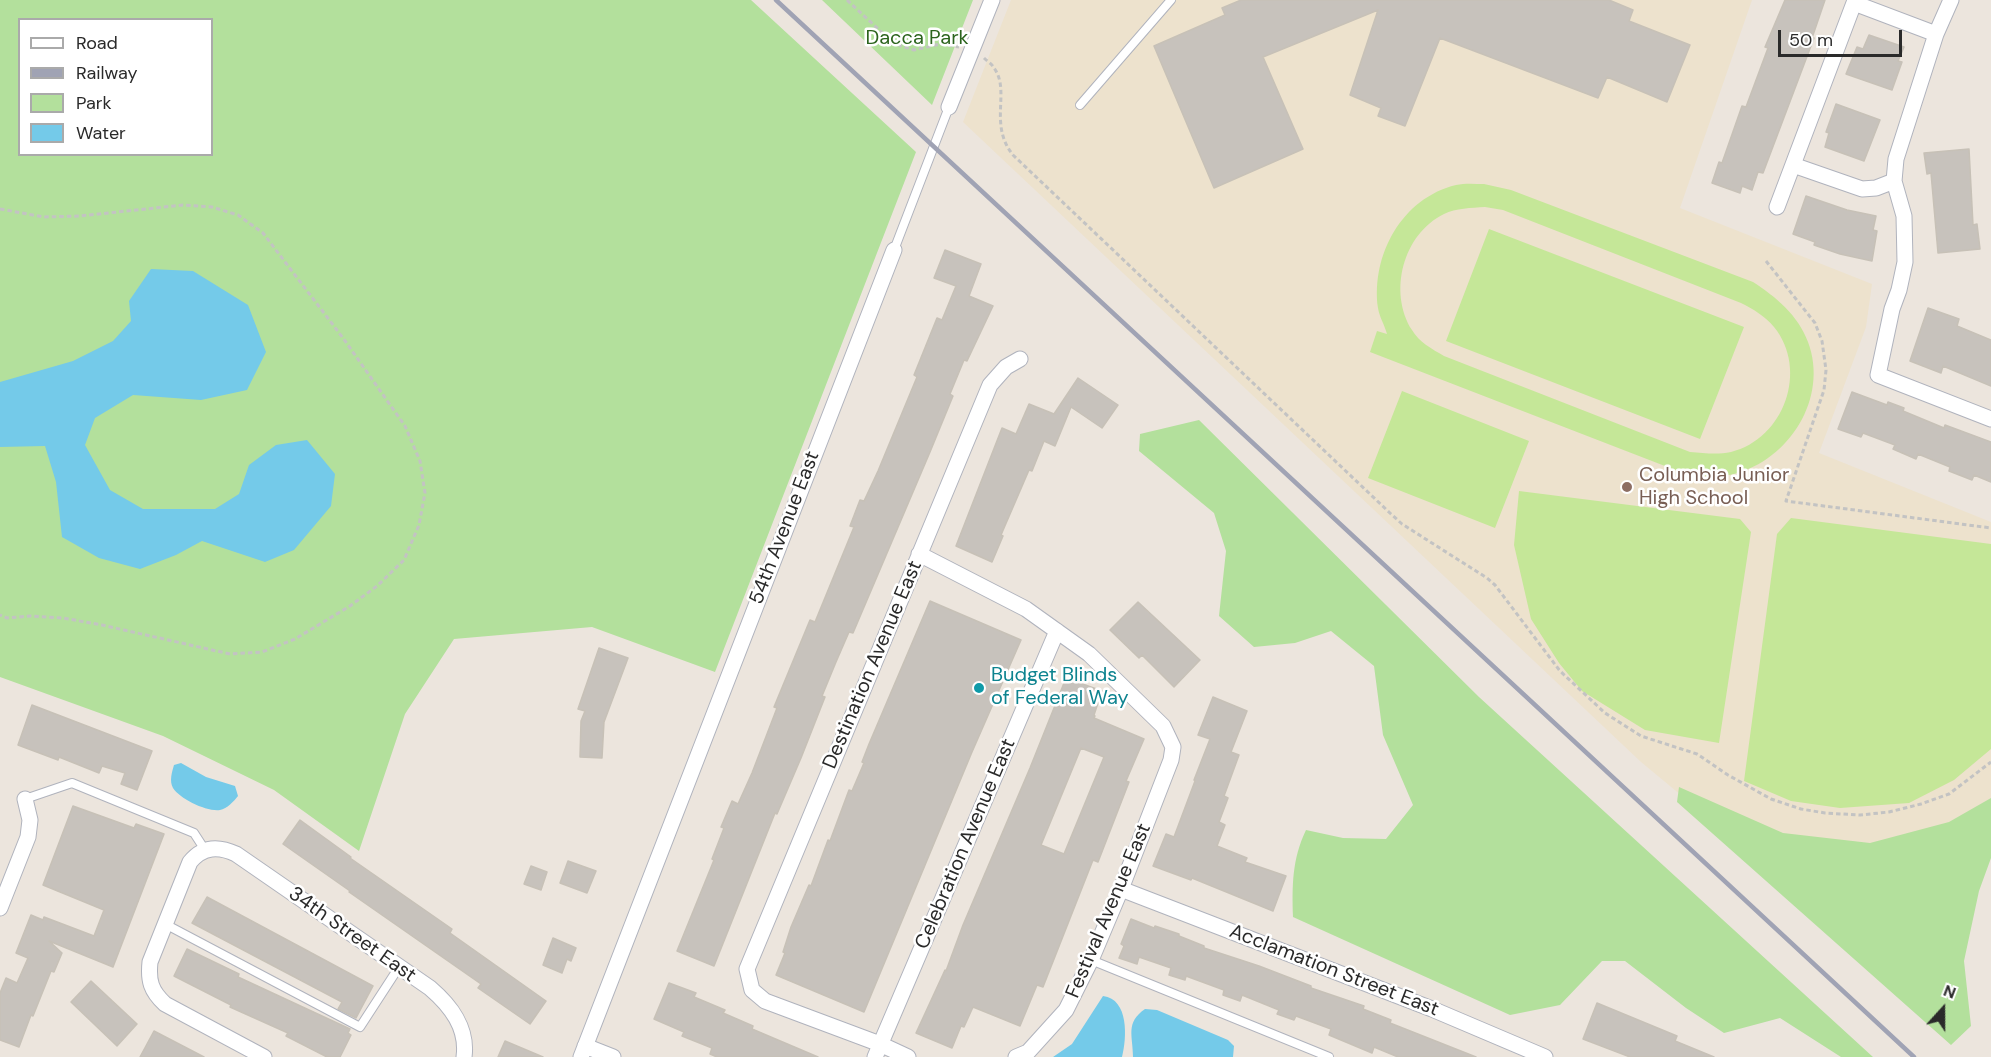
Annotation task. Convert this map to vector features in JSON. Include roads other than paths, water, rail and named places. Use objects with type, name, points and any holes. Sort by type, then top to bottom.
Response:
[{"type":"street","name":"54th Avenue East","points":[[950,107],[992,0]]},
{"type":"street","points":[[1951,0],[1936,34],[1896,159],[1894,180],[1904,216],[1905,262],[1878,375],[1991,419]]},
{"type":"street","points":[[1777,207],[1854,3],[1936,34]]},
{"type":"street","points":[[1793,165],[1862,189],[1876,188],[1894,180]]},
{"type":"street","name":"54th Avenue East","points":[[583,1051],[894,250]]},
{"type":"street","name":"Destination Avenue East","points":[[878,1051],[765,1001],[752,990],[747,969],[990,385],[1006,367],[1020,359]]},
{"type":"street","points":[[919,554],[1026,609],[1057,631]]},
{"type":"street","name":"Festival Avenue East","points":[[1016,1057],[1028,1052],[1066,1010],[1091,960],[1121,889],[1171,760],[1173,747],[1163,726],[1089,654],[1057,631]]},
{"type":"street","name":"Celebration Avenue East","points":[[878,1051],[1057,631]]},
{"type":"street","points":[[0,908],[28,837],[30,820],[25,799]]},
{"type":"street","name":"34th Street East","points":[[205,850],[225,849],[236,854],[430,988],[446,1002],[461,1028],[464,1039],[464,1057]]},
{"type":"street","points":[[205,850],[195,855],[190,862],[150,962],[148,976],[151,987],[165,1004],[264,1057]]},
{"type":"street","name":"Acclamation Street East","points":[[1121,889],[1432,1009],[1545,1057]]},
{"type":"street","points":[[583,1051],[613,1057]]},
{"type":"street","points":[[878,1051],[908,1057]]},
{"type":"lane","points":[[1080,105],[1171,0]]},
{"type":"lane","name":"54th Avenue East","points":[[894,250],[950,107]]},
{"type":"lane","points":[[25,799],[72,783],[194,833],[205,850]]},
{"type":"lane","points":[[165,924],[360,1026],[399,967]]},
{"type":"lane","points":[[1091,960],[1329,1057]]},
{"type":"water","points":[[151,269],[193,271],[248,305],[266,352],[247,390],[201,400],[133,395],[95,418],[85,445],[110,490],[143,509],[215,509],[239,494],[249,465],[276,445],[307,440],[335,474],[331,506],[294,550],[265,562],[202,541],[176,555],[140,569],[99,558],[62,537],[56,482],[45,446],[0,447],[0,382],[73,361],[113,341],[131,321],[129,301]]},
{"type":"water","points":[[181,763],[206,777],[235,786],[238,796],[220,810],[201,807],[188,800],[176,792],[171,782],[174,765]]},
{"type":"water","points":[[1103,996],[1118,1004],[1122,1012],[1125,1040],[1122,1057],[1053,1057],[1072,1044]]},
{"type":"water","points":[[1145,1009],[1157,1010],[1228,1040],[1234,1046],[1233,1057],[1133,1057],[1132,1025]]},
{"type":"railway","points":[[776,0],[1914,1057]]},
{"type":"place","name":"Columbia Junior High School","points":[[1627,487]]},
{"type":"place","name":"Budget Blinds of Federal Way","points":[[979,688]]},
{"type":"park label","name":"Dacca Park","points":[[917,39]]}]
